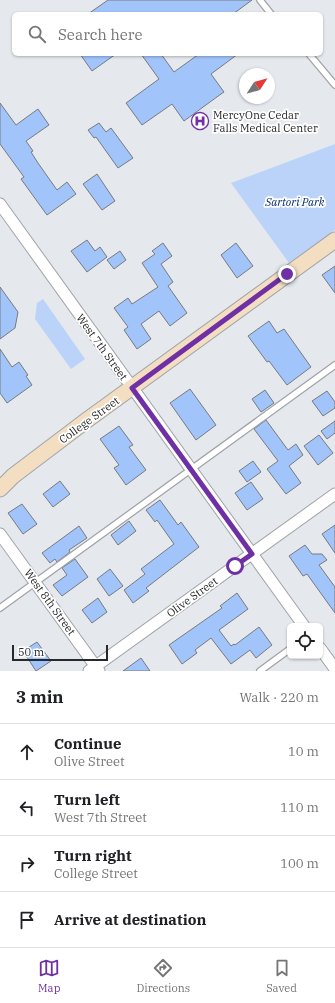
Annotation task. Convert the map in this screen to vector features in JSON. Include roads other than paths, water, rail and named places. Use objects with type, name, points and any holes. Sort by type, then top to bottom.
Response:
[{"type":"street","name":"West 7th Street","points":[[0,204],[302,623]]},
{"type":"street","name":"College Street","points":[[0,489],[13,476],[335,240]]},
{"type":"street","name":"Olive Street","points":[[95,669],[335,494]]},
{"type":"street","name":"West 8th Street","points":[[0,534],[36,582],[95,669]]},
{"type":"street","points":[[323,652],[335,669]]},
{"type":"lane","points":[[260,0],[269,12]]},
{"type":"lane","points":[[311,56],[335,84]]},
{"type":"lane","points":[[0,608],[335,365]]},
{"type":"lane","points":[[260,671],[287,650]]},
{"type":"place","name":"MercyOne Cedar Falls Medical Center","points":[[200,121]]},
{"type":"park label","name":"Sartori Park","points":[[295,202]]}]
